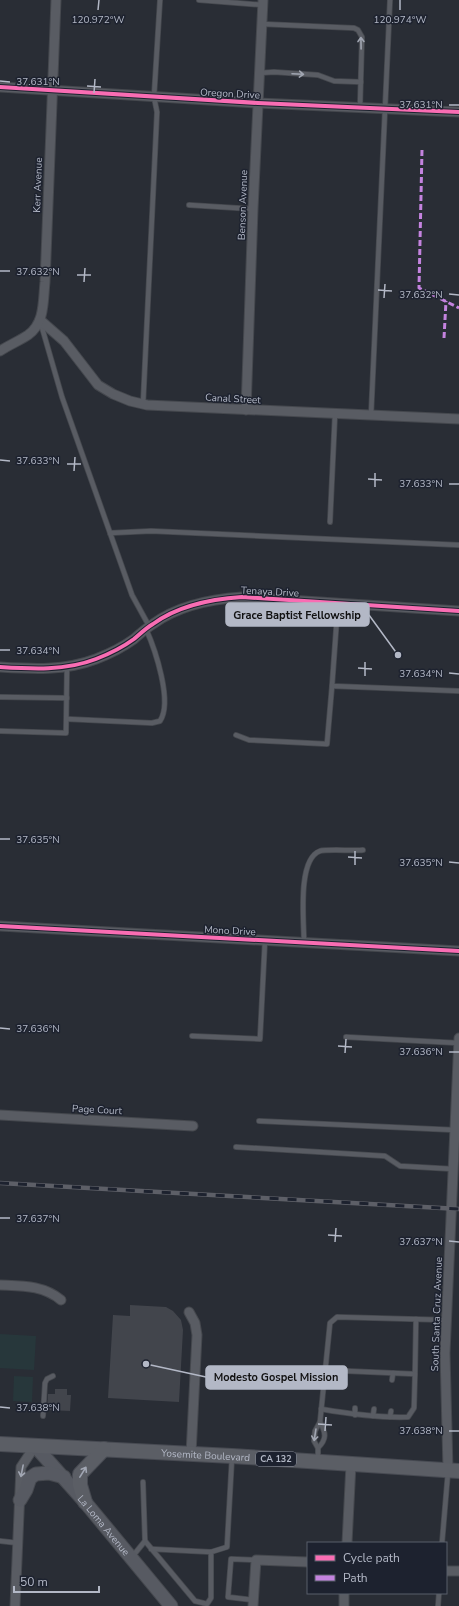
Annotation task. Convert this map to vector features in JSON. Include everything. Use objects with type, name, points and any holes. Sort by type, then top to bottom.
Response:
[{"type":"main road","name":"Yosemite Boulevard","points":[[0,1444],[232,1456],[318,1455],[351,1464],[454,1470]]},
{"type":"main road","name":"La Loma Avenue","points":[[35,1446],[64,1477],[132,1557],[171,1606]]},
{"type":"main road","points":[[85,1502],[80,1485],[80,1474],[104,1449]]},
{"type":"main road","points":[[20,1500],[26,1490],[30,1478],[36,1474],[49,1472],[64,1477]]},
{"type":"street","name":"Kerr Avenue","points":[[40,320],[45,282],[56,0]]},
{"type":"street","name":"Benson Avenue","points":[[246,410],[253,209],[263,3]]},
{"type":"street","name":"Oregon Drive","points":[[0,87],[258,103],[459,112]]},
{"type":"street","points":[[0,351],[29,334],[40,320]]},
{"type":"street","name":"Canal Street","points":[[40,320],[64,341],[98,385],[113,394],[130,401],[143,404],[246,410],[459,419]]},
{"type":"street","name":"Tenaya Drive","points":[[0,667],[52,669],[96,659],[134,640],[148,628],[172,613],[185,607],[222,598],[242,597],[459,611]]},
{"type":"street","name":"Mono Drive","points":[[0,926],[459,950]]},
{"type":"street","name":"South Santa Cruz Avenue","points":[[454,1470],[444,1353],[453,1214],[454,1130],[459,1040]]},
{"type":"street","name":"Page Court","points":[[0,1115],[193,1126]]},
{"type":"street","points":[[0,1285],[36,1287],[48,1291],[61,1300]]},
{"type":"street","points":[[189,1312],[195,1323],[197,1335],[191,1454]]},
{"type":"street","points":[[15,1606],[21,1468],[35,1446]]},
{"type":"street","points":[[347,1542],[351,1464]]},
{"type":"street","points":[[253,1603],[256,1560],[307,1562]]},
{"type":"street","points":[[447,1570],[459,1571]]},
{"type":"street","points":[[344,1594],[344,1606]]},
{"type":"lane","points":[[143,404],[157,112],[154,96],[160,0]]},
{"type":"lane","points":[[199,0],[263,3]]},
{"type":"lane","points":[[372,416],[390,0]]},
{"type":"lane","points":[[262,24],[354,28],[358,30],[362,37],[360,108]]},
{"type":"lane","points":[[259,73],[318,75],[334,81],[361,82]]},
{"type":"lane","points":[[189,205],[253,209]]},
{"type":"lane","points":[[40,320],[62,397],[132,595],[148,628],[162,680],[163,711],[160,721],[152,723],[67,719]]},
{"type":"lane","points":[[330,522],[335,414]]},
{"type":"lane","points":[[110,534],[151,531],[459,544]]},
{"type":"lane","points":[[236,735],[249,740],[327,744],[338,603]]},
{"type":"lane","points":[[0,732],[66,733],[67,666]]},
{"type":"lane","points":[[332,686],[459,691]]},
{"type":"lane","points":[[0,697],[67,698]]},
{"type":"lane","points":[[304,942],[304,876],[308,861],[319,851],[364,850]]},
{"type":"lane","points":[[192,1036],[260,1039],[265,940]]},
{"type":"lane","points":[[346,1037],[459,1040]]},
{"type":"lane","points":[[259,1121],[454,1130]]},
{"type":"lane","points":[[236,1147],[385,1156],[400,1166],[453,1169]]},
{"type":"lane","points":[[318,1455],[314,1442],[315,1431],[320,1422],[324,1370],[330,1323],[337,1317],[446,1320]]},
{"type":"lane","points":[[321,1410],[390,1418],[408,1417],[414,1408],[416,1319]]},
{"type":"lane","points":[[324,1370],[358,1374],[376,1372],[415,1374]]},
{"type":"lane","points":[[376,1372],[376,1379]]},
{"type":"lane","points":[[392,1380],[393,1373]]},
{"type":"lane","points":[[43,1416],[45,1383],[47,1379],[53,1376]]},
{"type":"lane","points":[[355,1415],[356,1408]]},
{"type":"lane","points":[[373,1416],[374,1409]]},
{"type":"lane","points":[[390,1418],[391,1411]]},
{"type":"lane","points":[[318,1455],[324,1442],[325,1432],[320,1422]]},
{"type":"lane","points":[[151,1549],[211,1552],[227,1547],[232,1456]]},
{"type":"lane","points":[[442,1542],[454,1470]]},
{"type":"lane","points":[[143,1482],[145,1541],[196,1601],[207,1604],[211,1598],[211,1552]]},
{"type":"lane","points":[[0,1541],[18,1543]]},
{"type":"lane","points":[[132,1557],[145,1541]]},
{"type":"lane","points":[[253,1603],[228,1597],[231,1559],[256,1560]]},
{"type":"lane","points":[[438,1606],[439,1594]]},
{"type":"shaded area","points":[[0,1334],[36,1336],[34,1370],[0,1368]]},
{"type":"shaded area","points":[[14,1376],[33,1377],[32,1402],[13,1401]]},
{"type":"building","points":[[130,1305],[166,1307],[173,1311],[181,1320],[183,1330],[179,1402],[108,1398],[113,1315],[130,1316]]},
{"type":"building","points":[[55,1389],[67,1389],[67,1395],[71,1395],[70,1411],[47,1410],[48,1394],[55,1394]]},
{"type":"railway","points":[[0,1183],[459,1209]]},
{"type":"marked path","points":[[422,150],[419,288],[459,308]]},
{"type":"marked path","points":[[444,338],[446,301]]},
{"type":"cycle path","points":[[0,87],[258,103],[459,112]]},
{"type":"cycle path","points":[[0,667],[48,668],[72,666],[84,663],[121,648],[145,629],[163,617],[174,612],[207,601],[230,598],[242,597],[459,611]]},
{"type":"cycle path","points":[[0,926],[459,951]]},
{"type":"place","name":"Grace Baptist Fellowship","points":[[398,655]]},
{"type":"place","name":"Modesto Gospel Mission","points":[[146,1364]]}]
